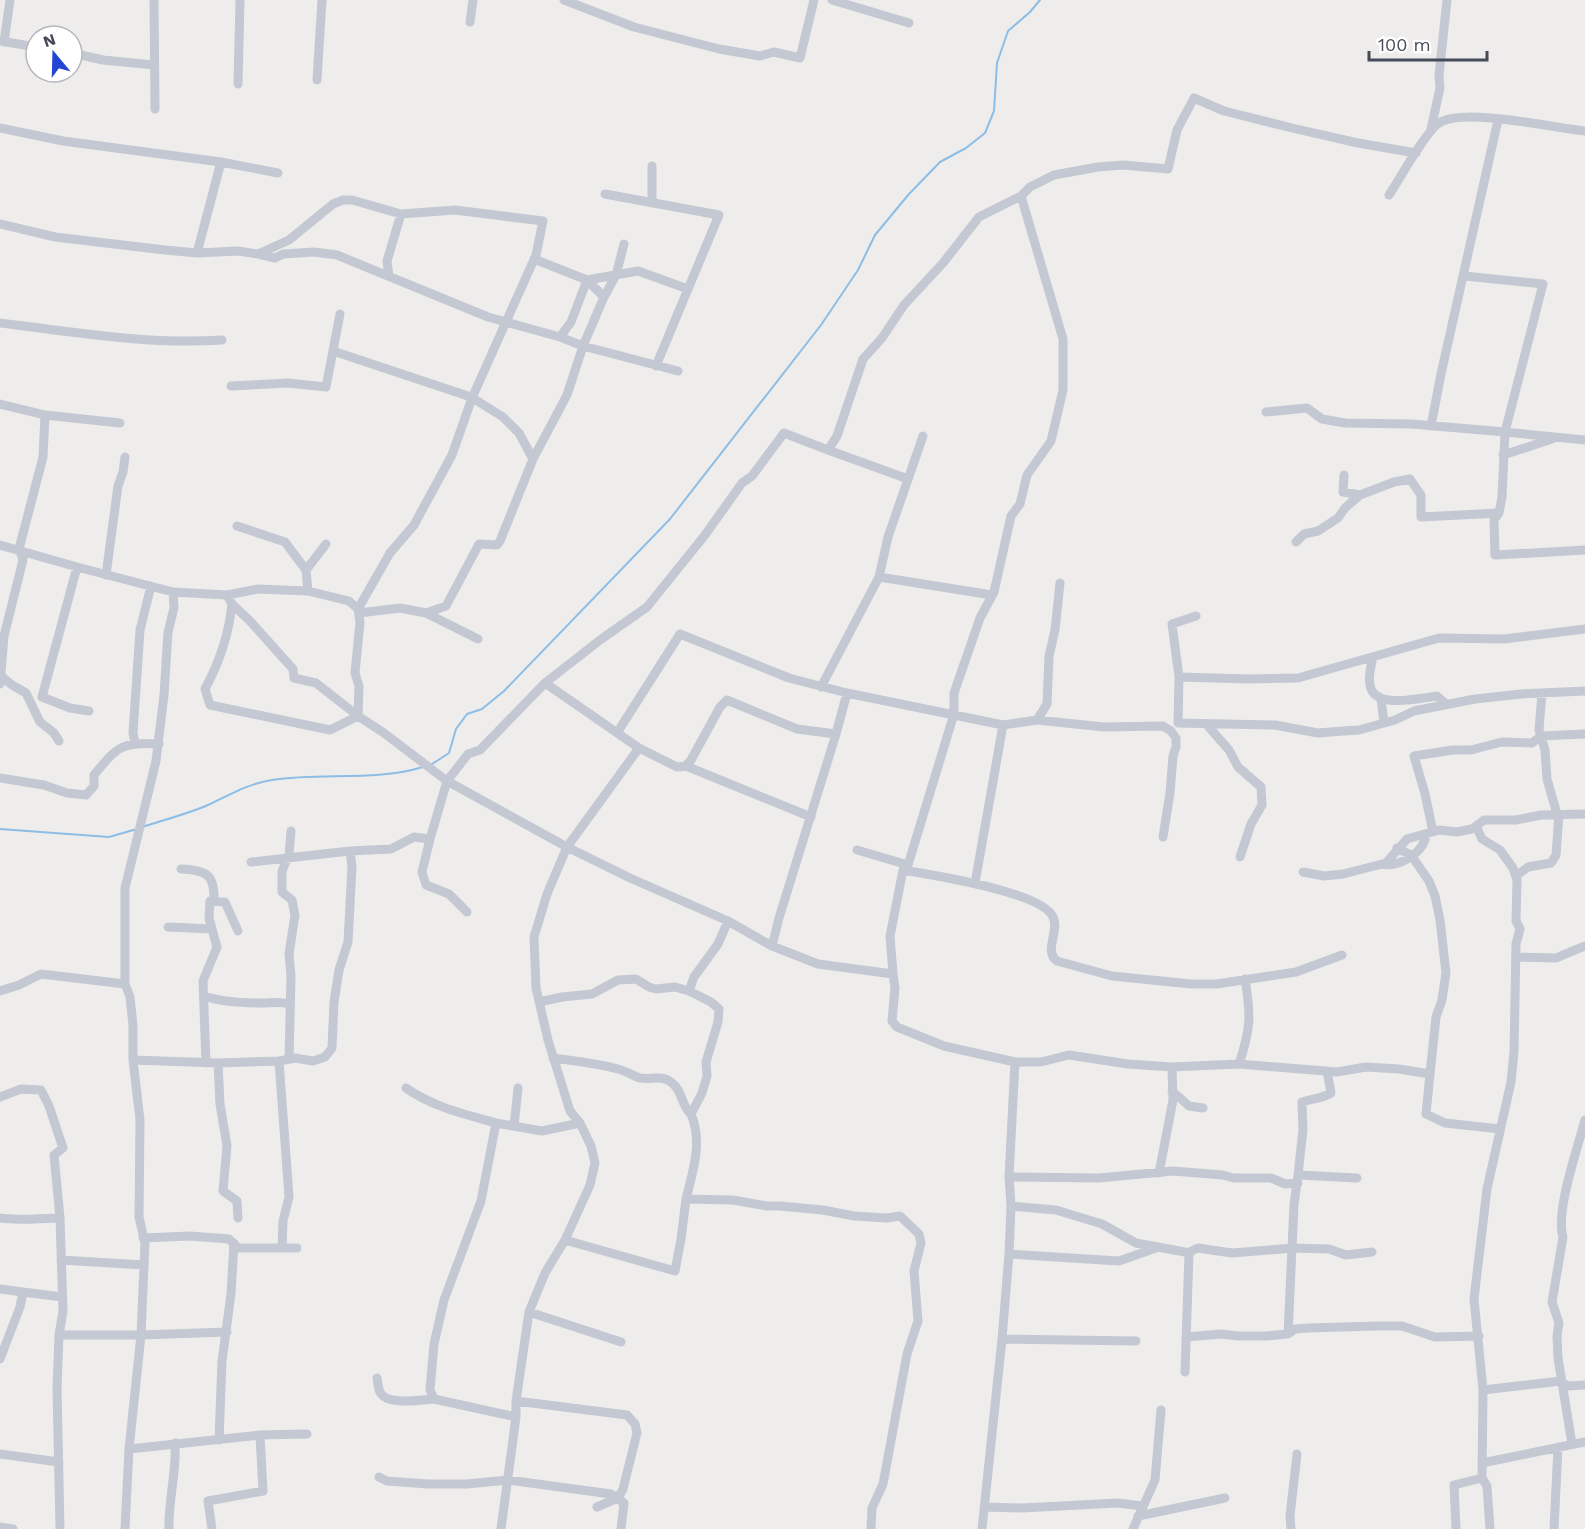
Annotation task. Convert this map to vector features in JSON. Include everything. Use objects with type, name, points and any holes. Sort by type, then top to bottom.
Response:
[{"type":"street","points":[[10,0],[2,42],[24,45]]},
{"type":"street","points":[[154,0],[155,109]]},
{"type":"street","points":[[238,84],[240,0]]},
{"type":"street","points":[[317,80],[322,0]]},
{"type":"street","points":[[470,22],[473,0]]},
{"type":"street","points":[[564,0],[584,3],[634,27],[719,49],[760,56],[774,52],[800,58],[814,0]]},
{"type":"street","points":[[832,0],[909,23]]},
{"type":"street","points":[[1431,129],[1440,88],[1439,75],[1447,0]]},
{"type":"street","points":[[84,56],[153,65]]},
{"type":"street","points":[[828,450],[837,436],[863,359],[882,338],[904,305],[943,263],[979,217],[1021,196],[1030,187],[1054,175],[1123,165],[1168,169],[1177,130],[1194,98],[1224,111],[1292,128],[1416,153]]},
{"type":"street","points":[[1389,195],[1431,129],[1438,123],[1458,116],[1585,131]]},
{"type":"street","points":[[1431,426],[1498,120]]},
{"type":"street","points":[[0,128],[63,141],[221,162],[278,173]]},
{"type":"street","points":[[197,253],[221,162]]},
{"type":"street","points":[[652,166],[652,203]]},
{"type":"street","points":[[605,194],[719,215],[656,366]]},
{"type":"street","points":[[1021,196],[1063,339],[1063,390],[1051,441],[1027,475],[1020,504],[1011,516],[992,595],[980,618],[954,693],[954,714],[906,868],[890,936],[895,988],[892,1021],[897,1027],[944,1046],[1015,1062],[1041,1062],[1069,1055],[1128,1064],[1172,1067],[1239,1064],[1337,1072],[1366,1067],[1430,1074]]},
{"type":"street","points":[[258,254],[290,240],[333,204],[343,200],[352,200],[401,214],[455,210],[543,221],[536,255],[472,398],[452,455],[414,525],[390,553],[358,611]]},
{"type":"street","points":[[388,276],[387,261],[401,214]]},
{"type":"street","points":[[0,224],[55,237],[197,253],[238,251],[275,258],[283,254],[314,252],[337,255],[488,317],[560,337],[583,346],[678,371]]},
{"type":"street","points":[[426,613],[446,606],[479,544],[497,545],[500,541],[533,459],[567,395],[583,346],[616,275],[624,244]]},
{"type":"street","points":[[534,259],[587,280],[604,297]]},
{"type":"street","points":[[375,270],[387,261]]},
{"type":"street","points":[[587,280],[638,271],[688,289]]},
{"type":"street","points":[[1464,276],[1543,284],[1505,432],[1502,497],[1499,513],[1494,520],[1496,555],[1585,550]]},
{"type":"street","points":[[560,337],[571,322],[587,280]]},
{"type":"street","points":[[231,386],[288,383],[326,387],[340,314]]},
{"type":"street","points":[[0,323],[146,339],[191,342],[222,340]]},
{"type":"street","points":[[333,351],[472,398],[503,417],[519,433],[533,459]]},
{"type":"street","points":[[0,404],[45,416],[120,423]]},
{"type":"street","points":[[1266,412],[1307,408],[1322,419],[1345,423],[1431,426],[1585,440]]},
{"type":"street","points":[[45,416],[43,458],[19,549],[23,560],[4,636],[0,680],[26,693],[40,722],[54,733],[59,741]]},
{"type":"street","points":[[467,912],[449,894],[426,885],[422,872],[447,781],[468,754],[480,750],[545,683],[647,607],[705,535],[742,483],[752,476],[784,433],[908,479]]},
{"type":"street","points":[[821,687],[879,577],[888,537],[923,436]]},
{"type":"street","points":[[1503,456],[1557,438]]},
{"type":"street","points":[[106,574],[118,486],[125,457]]},
{"type":"street","points":[[1344,475],[1343,492],[1360,495]]},
{"type":"street","points":[[1296,542],[1304,534],[1318,531],[1338,518],[1345,508],[1360,495],[1394,482],[1410,479],[1421,495],[1421,517],[1499,513]]},
{"type":"street","points":[[237,526],[285,542],[306,570],[308,591]]},
{"type":"street","points":[[306,570],[326,544]]},
{"type":"street","points":[[0,545],[173,592],[230,600],[258,590],[308,591],[348,601],[358,611],[360,622],[356,673],[359,686],[358,716]]},
{"type":"street","points":[[76,567],[42,697],[70,708],[89,711]]},
{"type":"street","points":[[879,577],[992,595]]},
{"type":"street","points":[[1037,720],[1047,704],[1049,656],[1055,630],[1060,583]]},
{"type":"street","points":[[135,742],[133,733],[140,630],[151,586]]},
{"type":"street","points":[[125,1529],[129,1449],[141,1335],[144,1265],[143,1238],[139,1217],[140,1120],[133,1060],[133,1024],[130,997],[125,984],[125,888],[159,744],[168,632],[174,608],[173,592]]},
{"type":"street","points":[[230,600],[222,651],[205,689],[210,705],[330,730],[358,716]]},
{"type":"street","points":[[230,600],[293,669],[294,678],[316,683],[447,781],[567,847],[630,878],[728,921],[772,946],[818,964],[892,975]]},
{"type":"street","points":[[358,611],[400,608],[426,613],[478,639]]},
{"type":"street","points":[[1163,837],[1176,747],[1175,727],[1179,677],[1172,624],[1197,616]]},
{"type":"street","points":[[1179,677],[1298,678],[1439,638],[1504,639],[1585,629]]},
{"type":"street","points":[[617,733],[680,634],[789,678],[847,693],[1003,725],[1037,720],[1104,727],[1275,725],[1318,733],[1359,730],[1414,711],[1475,699],[1585,691]]},
{"type":"street","points":[[1373,657],[1370,685],[1372,691],[1381,699],[1387,701],[1437,696],[1446,704]]},
{"type":"street","points":[[545,683],[639,748],[677,767],[686,766],[811,817]]},
{"type":"street","points":[[772,946],[847,693]]},
{"type":"street","points":[[1516,876],[1528,867],[1551,863],[1556,855],[1558,814],[1546,779],[1545,750],[1539,730],[1542,693]]},
{"type":"street","points":[[1381,699],[1384,722]]},
{"type":"street","points":[[1410,699],[1414,711]]},
{"type":"street","points":[[686,766],[720,707],[727,700],[797,729],[836,735]]},
{"type":"street","points":[[1208,724],[1229,750],[1238,767],[1261,787],[1262,805],[1251,824],[1240,857]]},
{"type":"street","points":[[975,883],[1003,725]]},
{"type":"street","points":[[1382,864],[1390,866],[1400,863],[1411,855],[1429,833],[1425,794],[1414,756],[1453,750],[1471,750],[1502,742],[1532,743],[1541,736],[1585,734]]},
{"type":"street","points":[[0,778],[44,784],[67,793],[86,795],[94,786],[94,775],[112,753],[132,742],[159,744]]},
{"type":"street","points":[[501,1529],[529,1312],[545,1273],[565,1240],[590,1185],[595,1163],[591,1146],[580,1123],[570,1111],[553,1058],[536,988],[534,937],[546,894],[567,847],[639,748]]},
{"type":"street","points":[[1303,872],[1324,876],[1343,874],[1382,864],[1393,857],[1397,848],[1407,839],[1439,830],[1457,832],[1476,826],[1484,820],[1515,820],[1542,815],[1585,814]]},
{"type":"street","points":[[1476,826],[1482,839],[1500,850],[1509,861],[1516,876],[1516,921],[1520,929],[1516,944],[1511,1083],[1487,1189],[1474,1299],[1482,1390],[1482,1478],[1486,1486],[1490,1529]]},
{"type":"street","points":[[282,1248],[283,1221],[289,1190],[284,1060],[290,1004],[289,954],[295,915],[292,900],[282,892],[282,871],[288,859],[291,831]]},
{"type":"street","points":[[251,862],[390,849],[414,837],[430,839]]},
{"type":"street","points":[[1397,848],[1411,855],[1429,881],[1435,896],[1446,973],[1442,1000],[1436,1017],[1426,1114],[1445,1123],[1500,1129]]},
{"type":"street","points":[[857,850],[906,868],[975,883],[1015,895],[1048,911],[1053,917],[1055,927],[1051,953],[1053,958],[1112,976],[1191,984],[1217,984],[1296,972],[1342,955]]},
{"type":"street","points":[[133,1060],[218,1064],[295,1058],[313,1061],[325,1057],[332,1048],[334,1002],[339,970],[348,942],[352,867],[350,851]]},
{"type":"street","points":[[181,868],[199,870],[210,876],[215,888],[214,901]]},
{"type":"street","points":[[206,1063],[203,981],[217,947],[209,918],[210,901],[225,902],[238,931]]},
{"type":"street","points":[[689,992],[694,977],[718,944],[728,921]]},
{"type":"street","points":[[168,927],[212,929]]},
{"type":"street","points":[[1516,957],[1556,958],[1585,946]]},
{"type":"street","points":[[0,991],[41,974],[125,984]]},
{"type":"street","points":[[540,1002],[592,994],[618,980],[636,979],[649,987],[656,989],[675,987],[711,1002],[719,1009],[718,1022],[706,1062],[707,1076],[702,1094],[691,1114]]},
{"type":"street","points":[[1239,1064],[1249,1031],[1250,1008],[1245,979]]},
{"type":"street","points":[[204,996],[216,1000],[263,1003],[279,1001],[290,1004]]},
{"type":"street","points":[[553,1058],[597,1064],[622,1070],[637,1077],[660,1077],[671,1082],[681,1092],[686,1110],[691,1114],[697,1128],[696,1152],[675,1271],[565,1240]]},
{"type":"street","points":[[982,1529],[986,1507],[1009,1254],[1011,1206],[1009,1177],[1015,1062]]},
{"type":"street","points":[[218,1064],[220,1104],[227,1146],[223,1191],[237,1201],[238,1218]]},
{"type":"street","points":[[1159,1173],[1173,1101],[1172,1067]]},
{"type":"street","points":[[1288,1334],[1294,1205],[1303,1130],[1302,1101],[1324,1098],[1331,1093],[1327,1071]]},
{"type":"street","points":[[406,1088],[420,1098],[458,1113],[496,1123],[542,1131],[580,1123]]},
{"type":"street","points":[[514,1126],[518,1088]]},
{"type":"street","points":[[0,1097],[21,1089],[41,1090],[49,1106],[63,1148],[54,1155],[60,1218],[63,1311],[58,1335],[57,1388],[60,1529]]},
{"type":"street","points":[[1172,1091],[1189,1106],[1203,1108]]},
{"type":"street","points":[[1572,1444],[1561,1381],[1557,1336],[1559,1323],[1552,1302],[1563,1237],[1561,1229],[1563,1207],[1585,1120]]},
{"type":"street","points":[[434,1399],[430,1390],[434,1344],[444,1300],[481,1201],[496,1123]]},
{"type":"street","points":[[1009,1177],[1099,1178],[1173,1171],[1223,1174],[1234,1178],[1271,1178],[1285,1184],[1298,1179],[1357,1178]]},
{"type":"street","points":[[686,1199],[734,1200],[767,1206],[823,1210],[854,1216],[887,1218],[900,1216],[919,1234],[921,1243],[914,1271],[918,1321],[907,1354],[884,1484],[872,1508],[871,1529]]},
{"type":"street","points":[[1011,1206],[1056,1210],[1102,1224],[1136,1243],[1187,1253],[1198,1248],[1232,1253],[1293,1248],[1329,1249],[1346,1255],[1372,1252]]},
{"type":"street","points":[[0,1218],[11,1220],[60,1218]]},
{"type":"street","points":[[143,1238],[190,1236],[229,1239],[238,1248],[297,1248]]},
{"type":"street","points":[[219,1440],[222,1361],[227,1332],[234,1243]]},
{"type":"street","points":[[1009,1254],[1119,1261],[1158,1247]]},
{"type":"street","points":[[1185,1372],[1190,1257],[1187,1253]]},
{"type":"street","points":[[61,1260],[144,1265]]},
{"type":"street","points":[[0,1289],[62,1297]]},
{"type":"street","points":[[0,1359],[20,1308],[23,1292]]},
{"type":"street","points":[[529,1312],[621,1342]]},
{"type":"street","points":[[1186,1337],[1221,1334],[1239,1336],[1288,1334],[1295,1329],[1376,1326],[1402,1326],[1435,1337],[1479,1336]]},
{"type":"street","points":[[58,1335],[227,1332]]},
{"type":"street","points":[[1002,1339],[1136,1341]]},
{"type":"street","points":[[377,1378],[380,1393],[387,1399],[434,1399],[516,1417]]},
{"type":"street","points":[[1482,1390],[1561,1381],[1567,1386],[1585,1385]]},
{"type":"street","points":[[516,1401],[627,1415],[634,1424],[637,1433],[623,1489],[618,1498],[597,1507]]},
{"type":"street","points":[[1133,1529],[1155,1480],[1161,1410]]},
{"type":"street","points":[[129,1449],[260,1435],[307,1434]]},
{"type":"street","points":[[212,1529],[208,1501],[263,1491],[260,1435]]},
{"type":"street","points":[[1482,1462],[1585,1442]]},
{"type":"street","points":[[169,1529],[169,1505],[175,1473],[175,1443]]},
{"type":"street","points":[[1554,1529],[1558,1447]]},
{"type":"street","points":[[0,1454],[59,1462]]},
{"type":"street","points":[[1291,1529],[1290,1516],[1296,1454]]},
{"type":"street","points":[[379,1477],[387,1481],[428,1484],[467,1484],[508,1480],[611,1494],[624,1503],[621,1529]]},
{"type":"street","points":[[1456,1529],[1454,1485],[1482,1478]]},
{"type":"street","points":[[1138,1516],[1225,1498]]},
{"type":"street","points":[[986,1507],[1022,1508],[1118,1503],[1142,1506]]},
{"type":"street","points":[[0,1527],[13,1529]]},
{"type":"waterway","points":[[432,764],[449,753],[456,729],[467,714],[482,709],[504,691],[670,519],[821,325],[858,270],[875,235],[909,194],[940,162],[966,148],[985,133],[994,111],[997,63],[1008,31],[1040,0]]},
{"type":"waterway","points":[[142,827],[184,814],[239,790],[272,780],[367,776],[404,772],[423,767]]},
{"type":"waterway","points":[[0,829],[109,837],[137,829]]}]
